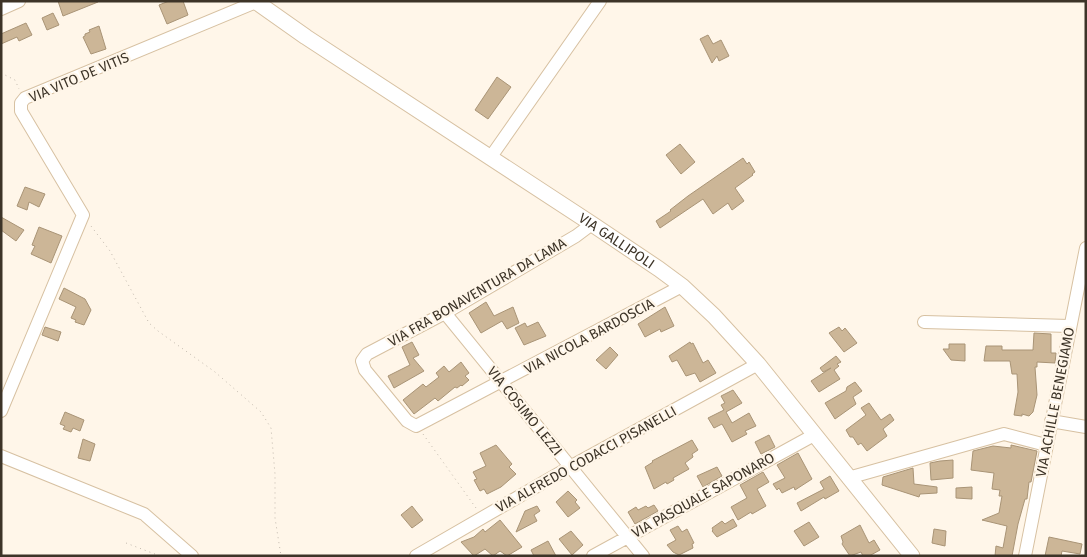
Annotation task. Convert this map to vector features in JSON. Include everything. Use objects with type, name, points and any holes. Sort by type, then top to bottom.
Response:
[{"type":"main road","name":"VIA GALLIPOLI","points":[[256,2],[306,37],[592,224],[682,286],[714,316],[758,364],[912,556]]},
{"type":"street","points":[[1,9],[19,1]]},
{"type":"street","points":[[490,158],[600,1]]},
{"type":"street","name":"VIA VITO DE VITIS","points":[[83,215],[21,111],[21,103],[25,98],[256,2]]},
{"type":"street","points":[[1,411],[83,215]]},
{"type":"street","name":"VIA FRA BONAVENTURA DA LAMA","points":[[416,426],[407,420],[365,370],[362,361],[367,354],[446,313],[576,236],[592,224]]},
{"type":"street","name":"VIA ACHILLE BENEGIAMO","points":[[1025,556],[1069,326],[1082,288],[1086,248]]},
{"type":"street","name":"VIA NICOLA BARDOSCIA","points":[[416,426],[682,286]]},
{"type":"street","name":"VIA COSIMO LEZZI","points":[[446,313],[643,556]]},
{"type":"street","points":[[924,322],[1069,326]]},
{"type":"street","name":"VIA ALFREDO CODACCI PISANELLI","points":[[416,556],[570,467],[758,364]]},
{"type":"street","points":[[1051,421],[1086,428]]},
{"type":"street","points":[[848,478],[1004,434],[1046,445]]},
{"type":"street","name":"VIA PASQUALE SAPONARO","points":[[593,556],[814,435]]},
{"type":"street","points":[[1,456],[144,514],[192,556]]},
{"type":"path","points":[[1,73],[15,80],[25,98]]},
{"type":"path","points":[[83,215],[110,251],[149,323],[215,372],[261,412],[271,428],[275,474],[275,518],[281,556]]},
{"type":"path","points":[[416,426],[482,517]]},
{"type":"path","points":[[126,542],[160,556]]},
{"type":"building","points":[[58,1],[98,1],[98,2],[63,16]]},
{"type":"building","points":[[169,1],[183,1],[188,15],[167,24],[159,5]]},
{"type":"building","points":[[53,13],[59,25],[47,30],[42,18]]},
{"type":"building","points":[[26,23],[32,35],[19,41],[17,37],[1,44],[1,34]]},
{"type":"building","points":[[99,26],[106,49],[91,54],[83,37],[90,32],[89,30]]},
{"type":"building","points":[[708,35],[713,44],[721,40],[729,56],[719,61],[717,56],[712,63],[700,39]]},
{"type":"building","points":[[497,77],[511,87],[488,119],[475,110]]},
{"type":"building","points":[[680,144],[695,162],[681,174],[666,155]]},
{"type":"building","points":[[743,158],[747,164],[749,162],[755,172],[735,188],[744,201],[732,210],[728,203],[713,214],[703,199],[660,228],[656,221]]},
{"type":"building","points":[[25,187],[45,194],[39,207],[29,202],[27,210],[17,206]]},
{"type":"building","points":[[1,217],[24,230],[16,241],[1,230]]},
{"type":"building","points":[[39,227],[62,236],[51,263],[31,254],[35,246],[32,245]]},
{"type":"building","points":[[64,288],[85,299],[91,310],[84,325],[75,322],[76,320],[71,318],[76,307],[59,299]]},
{"type":"building","points":[[486,302],[494,316],[513,307],[519,323],[507,329],[502,321],[481,333],[469,313]]},
{"type":"building","points":[[665,307],[674,326],[661,332],[660,329],[645,337],[638,324]]},
{"type":"building","points":[[538,322],[546,336],[524,345],[515,328],[525,323],[527,327]]},
{"type":"building","points":[[45,327],[61,332],[58,341],[42,335]]},
{"type":"building","points":[[839,327],[842,331],[845,328],[857,343],[844,352],[829,333]]},
{"type":"building","points":[[1034,333],[1051,334],[1051,353],[1056,353],[1055,363],[1037,362],[1037,367],[1035,367],[1037,395],[1033,412],[1029,416],[1022,414],[1022,416],[1014,415],[1018,392],[1017,374],[1012,374],[1010,361],[984,361],[986,346],[1002,346],[1002,350],[1033,350]]},
{"type":"building","points":[[412,342],[419,355],[413,358],[424,371],[394,388],[388,376],[410,365],[402,347]]},
{"type":"building","points":[[690,342],[691,344],[693,343],[703,363],[708,360],[716,373],[700,382],[695,373],[686,376],[677,360],[672,362],[669,356]]},
{"type":"building","points":[[949,344],[965,344],[965,361],[951,360],[943,349],[949,349]]},
{"type":"building","points":[[610,347],[618,355],[606,369],[596,360]]},
{"type":"building","points":[[836,356],[841,362],[837,364],[839,366],[834,370],[840,379],[819,392],[811,381],[831,368],[823,372],[820,368]]},
{"type":"building","points":[[461,362],[469,373],[465,376],[469,380],[462,386],[455,387],[438,401],[435,398],[414,414],[403,400],[423,384],[426,387],[439,377],[436,373],[444,366],[449,372]]},
{"type":"building","points":[[855,382],[862,391],[853,397],[856,404],[835,419],[825,403],[846,391],[847,387]]},
{"type":"building","points":[[733,390],[742,403],[726,412],[732,423],[749,413],[756,426],[745,431],[747,434],[732,442],[722,424],[714,428],[708,418],[724,410],[721,405],[725,403],[721,396]]},
{"type":"building","points":[[869,403],[881,420],[890,414],[894,420],[883,429],[887,436],[867,451],[861,443],[858,445],[853,437],[850,437],[846,430],[866,415],[861,408]]},
{"type":"building","points":[[65,412],[84,420],[80,431],[73,428],[71,432],[63,429],[65,426],[60,424]]},
{"type":"building","points":[[769,435],[775,447],[761,454],[755,442]]},
{"type":"building","points":[[83,439],[95,444],[90,461],[78,458]]},
{"type":"building","points":[[692,440],[698,450],[685,463],[689,469],[673,478],[674,480],[667,484],[666,482],[654,489],[645,467],[652,461]]},
{"type":"building","points":[[496,445],[512,464],[509,467],[516,474],[501,487],[487,494],[484,489],[480,491],[474,480],[477,479],[473,472],[486,466],[480,453]]},
{"type":"building","points":[[1011,445],[1037,451],[1031,482],[1029,482],[1027,499],[1025,499],[1018,524],[1012,556],[995,556],[996,546],[1003,548],[1007,526],[982,520],[999,513],[1002,496],[999,496],[1000,490],[992,489],[994,473],[971,470],[973,451],[993,446],[1011,448]]},
{"type":"building","points":[[798,453],[812,479],[795,490],[794,487],[782,493],[773,484],[785,478],[777,465]]},
{"type":"building","points":[[953,460],[953,478],[931,480],[930,463]]},
{"type":"building","points":[[717,467],[722,476],[703,487],[697,476]]},
{"type":"building","points":[[913,468],[914,484],[937,487],[937,493],[920,494],[919,497],[882,485],[883,477]]},
{"type":"building","points":[[763,472],[769,482],[757,489],[766,506],[738,520],[731,507],[747,498],[740,485]]},
{"type":"building","points":[[830,476],[839,491],[825,499],[824,497],[801,511],[797,503],[824,489],[820,482]]},
{"type":"building","points":[[972,487],[972,499],[956,498],[956,488]]},
{"type":"building","points":[[568,491],[577,500],[575,502],[580,508],[568,517],[556,502]]},
{"type":"building","points":[[654,505],[658,511],[635,524],[628,512],[636,507],[638,510]]},
{"type":"building","points":[[412,506],[423,520],[412,528],[401,515]]},
{"type":"building","points":[[537,506],[540,511],[534,515],[537,521],[516,532],[525,511]]},
{"type":"building","points":[[733,519],[737,526],[717,537],[712,531],[712,528],[722,521],[725,524]]},
{"type":"building","points":[[500,520],[522,547],[507,556],[500,551],[493,556],[485,549],[474,556],[461,542],[474,537],[483,529],[485,532]]},
{"type":"building","points":[[809,522],[819,537],[804,546],[794,531]]},
{"type":"building","points":[[860,525],[869,543],[874,540],[880,550],[869,556],[863,556],[861,552],[850,556],[842,544],[841,536]]},
{"type":"building","points":[[678,526],[682,532],[687,529],[694,543],[692,544],[693,548],[679,555],[673,552],[667,545],[676,540],[670,530]]},
{"type":"building","points":[[934,529],[946,531],[945,546],[932,543]]},
{"type":"building","points":[[571,531],[583,545],[572,555],[559,539]]},
{"type":"building","points":[[1049,537],[1082,544],[1080,554],[1062,551],[1061,556],[1045,556]]},
{"type":"building","points":[[548,541],[556,556],[534,556],[531,550]]}]
